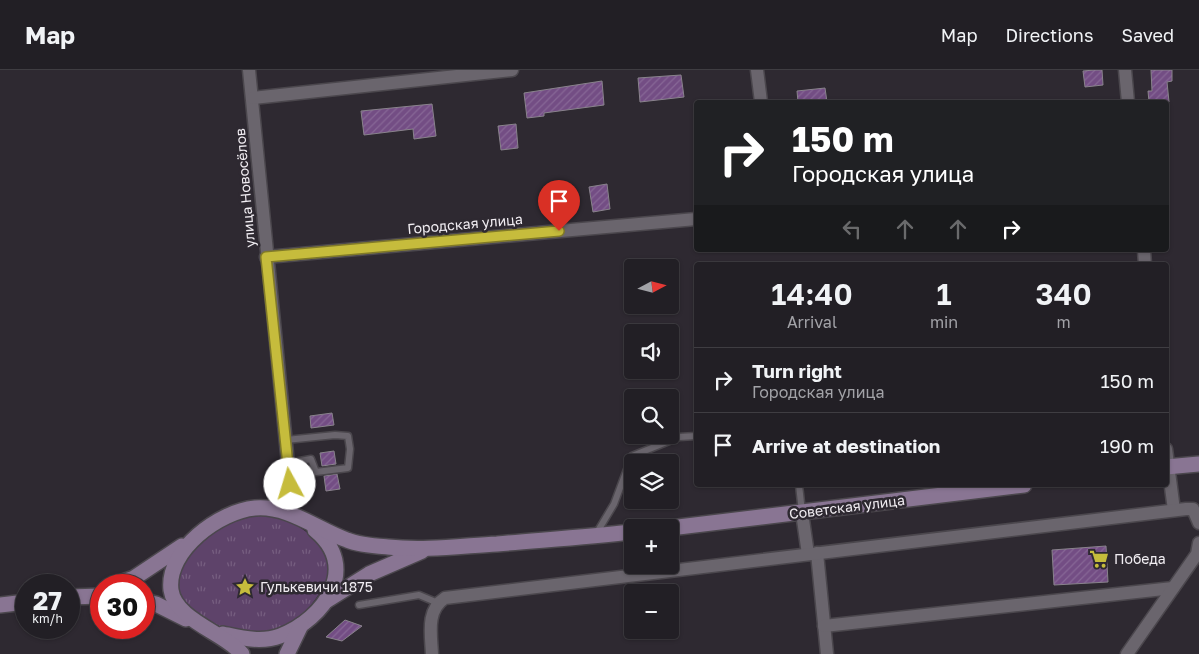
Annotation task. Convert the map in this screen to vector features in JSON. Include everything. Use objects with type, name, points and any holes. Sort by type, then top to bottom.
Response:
[{"type":"main road","points":[[1169,467],[1199,464]]},
{"type":"main road","name":"Советская улица","points":[[679,527],[1008,487]]},
{"type":"main road","points":[[140,574],[192,540],[212,523],[233,512],[257,507],[286,512],[348,541],[388,547],[426,549],[624,533]]},
{"type":"main road","points":[[214,632],[252,640],[279,636],[301,625],[316,614],[326,601],[335,582],[336,562],[328,541],[303,520]]},
{"type":"main road","points":[[192,540],[176,561],[171,590],[177,604],[197,623]]},
{"type":"main road","points":[[326,601],[369,574],[426,549]]},
{"type":"main road","points":[[86,595],[90,594]]},
{"type":"main road","points":[[80,596],[90,595]]},
{"type":"main road","points":[[0,605],[15,603]]},
{"type":"main road","points":[[155,604],[214,632],[236,646],[242,654]]},
{"type":"main road","points":[[287,654],[301,625]]},
{"type":"street","name":"улица Новосёлов","points":[[249,70],[266,257],[290,484],[286,512]]},
{"type":"street","points":[[253,98],[512,70]]},
{"type":"street","points":[[757,70],[760,100]]},
{"type":"street","points":[[1125,70],[1128,100]]},
{"type":"street","name":"Городская улица","points":[[266,257],[694,218]]},
{"type":"street","points":[[1169,479],[1174,510]]},
{"type":"street","points":[[432,654],[430,624],[438,603],[445,598],[1174,510],[1192,509],[1199,523]]},
{"type":"street","points":[[802,513],[813,554],[827,654]]},
{"type":"street","points":[[1127,654],[1197,554],[1199,543]]},
{"type":"street","points":[[824,626],[1173,588]]},
{"type":"lane","points":[[286,440],[348,436],[350,449],[348,468],[316,472],[311,459],[288,463]]},
{"type":"lane","points":[[595,536],[614,504],[632,456],[679,437],[694,436]]},
{"type":"lane","points":[[798,487],[802,513]]},
{"type":"lane","points":[[359,605],[419,596],[438,603]]},
{"type":"green space","points":[[248,514],[264,514],[282,518],[301,528],[318,542],[329,559],[328,576],[314,601],[291,623],[278,629],[264,632],[249,633],[220,626],[186,607],[181,602],[177,592],[176,581],[178,571],[189,552],[197,543],[217,527]]},
{"type":"building","points":[[1102,70],[1103,85],[1085,87],[1083,71]]},
{"type":"building","points":[[1151,70],[1172,70],[1172,81],[1167,82],[1169,100],[1149,100],[1148,91],[1152,91]]},
{"type":"building","points":[[681,75],[684,97],[640,102],[638,78]]},
{"type":"building","points":[[602,81],[604,105],[544,113],[544,116],[527,118],[524,93]]},
{"type":"building","points":[[825,88],[827,100],[798,100],[797,91]]},
{"type":"building","points":[[432,104],[436,136],[414,139],[413,129],[364,135],[361,111]]},
{"type":"building","points":[[516,124],[518,148],[501,150],[498,126]]},
{"type":"building","points":[[607,184],[610,209],[593,212],[589,187]]},
{"type":"building","points":[[332,413],[334,425],[311,428],[310,416]]},
{"type":"building","points":[[334,451],[336,464],[322,466],[320,453]]},
{"type":"building","points":[[337,474],[340,489],[326,491],[324,476]]},
{"type":"building","points":[[1106,546],[1108,582],[1054,585],[1052,550]]},
{"type":"building","points":[[345,620],[362,626],[342,641],[326,637]]},
{"type":"place","name":"Победа","points":[[1099,559]]},
{"type":"place","name":"Гулькевичи 1875","points":[[245,587]]},
{"type":"route","points":[[290,484],[266,257],[559,231]]}]
